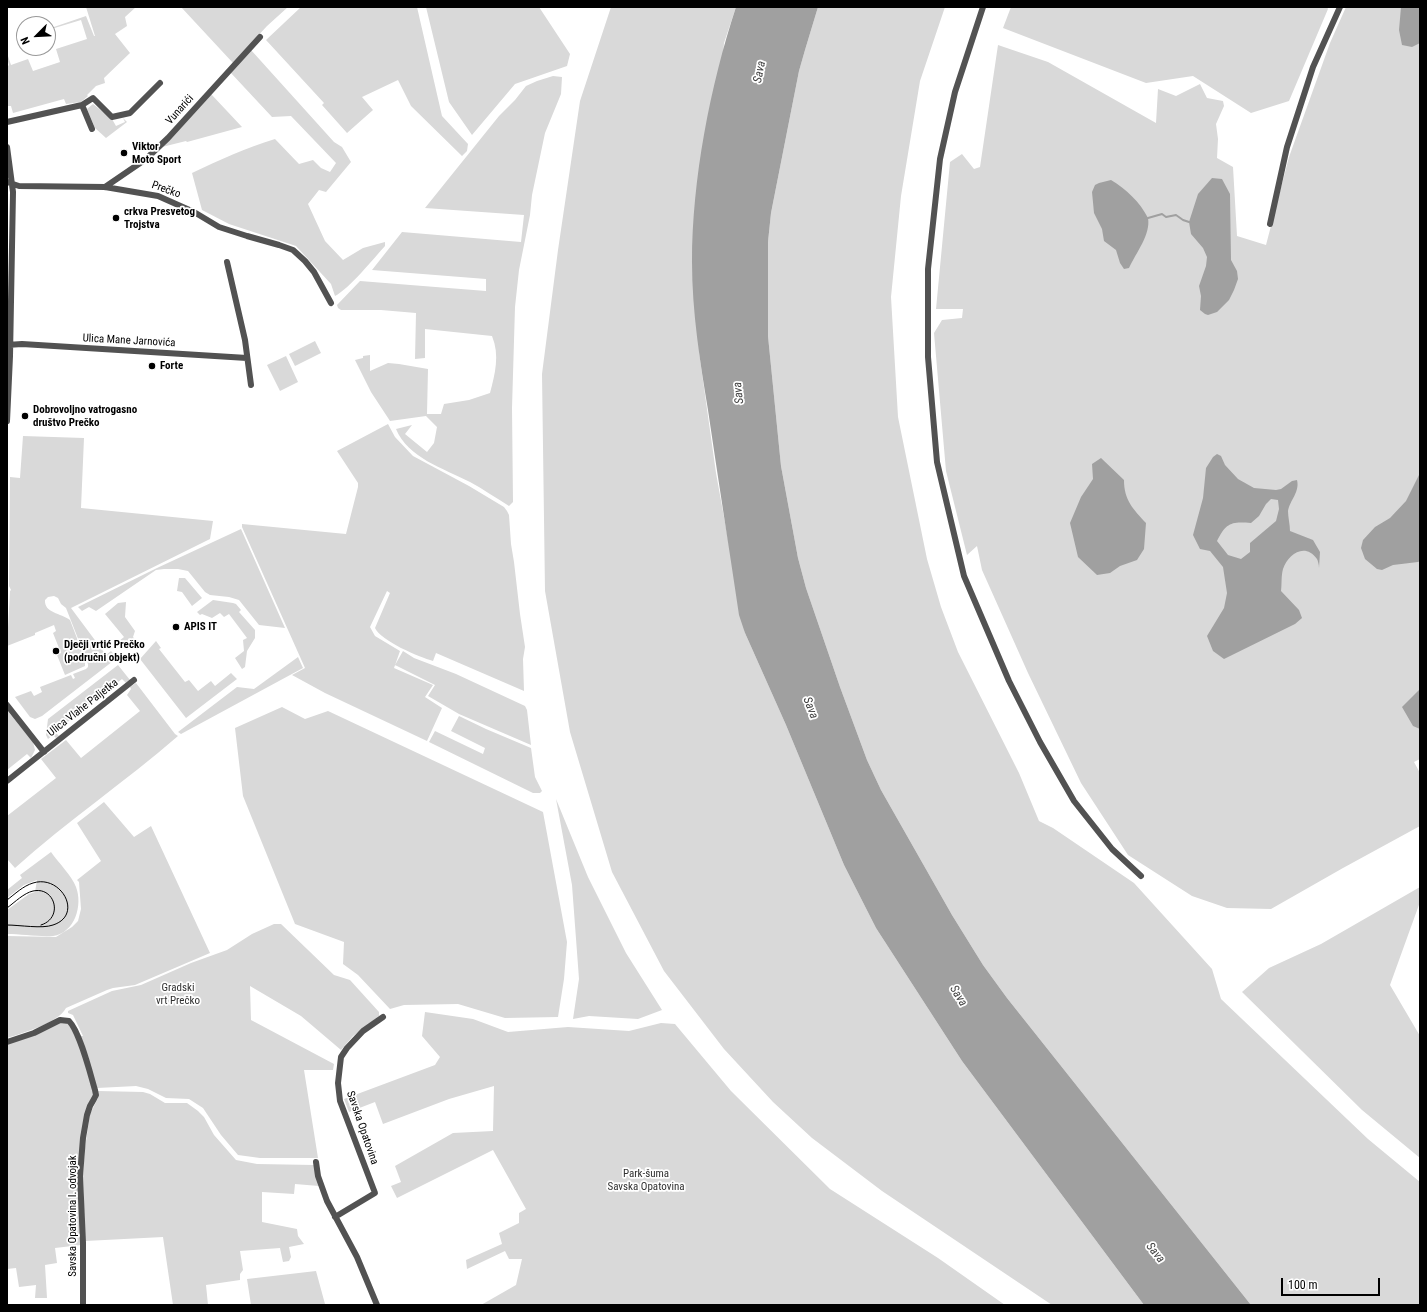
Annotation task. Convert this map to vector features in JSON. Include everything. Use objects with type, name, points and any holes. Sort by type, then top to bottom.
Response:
[{"type":"street","points":[[983,7],[955,92],[940,159],[928,269],[928,357],[938,462],[964,576],[1009,680],[1040,742],[1074,801],[1112,850],[1141,876]]},
{"type":"street","points":[[1270,224],[1289,139],[1312,67],[1340,7]]},
{"type":"street","name":"Vunarići","points":[[105,186],[146,159],[163,143],[260,37]]},
{"type":"street","points":[[7,122],[82,104],[93,98],[112,117],[121,116],[130,113],[160,83]]},
{"type":"street","points":[[82,104],[92,129]]},
{"type":"street","points":[[7,147],[10,183],[7,421]]},
{"type":"street","name":"Prečko","points":[[10,183],[19,186],[105,186],[158,196],[194,212],[219,227],[293,250],[314,272],[331,303]]},
{"type":"street","points":[[227,262],[245,340],[251,385]]},
{"type":"street","name":"Ulica Mane Jarnovića","points":[[8,345],[247,358]]},
{"type":"street","name":"Ulica Vlahe Paljetka","points":[[7,781],[134,680]]},
{"type":"street","name":"Ulica Vlahe Paljetka","points":[[7,705],[44,752]]},
{"type":"street","name":"Savska Opatovina","points":[[335,1217],[375,1193],[340,1101],[338,1083],[340,1057],[363,1031],[383,1016]]},
{"type":"street","name":"Savska Opatovina I. odvojak","points":[[7,1042],[34,1033],[63,1019],[69,1021],[74,1029],[96,1095],[87,1114],[83,1138],[80,1176],[83,1243],[83,1305]]},
{"type":"street","points":[[316,1162],[318,1176],[327,1201],[357,1257],[377,1305]]},
{"type":"green space","points":[[86,7],[136,7],[125,17],[127,26],[115,34],[130,53],[104,78],[105,83],[96,86],[81,102],[66,104],[64,99],[13,113],[11,106],[8,106],[7,103],[7,65],[9,65],[7,53],[11,65],[28,59],[33,71],[60,62],[56,49],[87,39],[81,20],[56,28],[56,26],[86,16],[95,36]]},
{"type":"green space","points":[[181,7],[288,7],[267,26],[233,63]]},
{"type":"green space","points":[[301,7],[417,7],[442,116],[468,144],[467,151],[462,156],[411,106],[398,80],[362,97],[373,110],[347,133],[322,105],[324,103],[266,40]]},
{"type":"green space","points":[[426,7],[539,7],[570,54],[567,66],[515,84],[472,135],[449,102]]},
{"type":"green space","points":[[611,7],[736,7],[724,43],[699,352],[716,473],[745,633],[786,725],[844,865],[876,928],[962,1061],[1144,1305],[1052,1305],[882,1191],[812,1138],[773,1102],[724,1049],[664,971],[612,872],[570,732],[545,591],[542,374],[558,250],[580,101]]},
{"type":"green space","points":[[818,7],[945,7],[920,81],[901,196],[891,297],[898,417],[927,559],[941,607],[958,652],[1019,773],[1039,821],[1053,828],[1134,883],[1212,969],[1221,999],[1368,1139],[1420,1182],[1420,1305],[1251,1305],[1007,998],[983,965],[952,915],[881,790],[867,760],[806,588],[798,558],[781,466],[768,336],[768,242],[771,213],[799,71]]},
{"type":"green space","points":[[1011,7],[1327,7],[1328,9],[1289,101],[1251,113],[1193,76],[1146,83],[1003,28]]},
{"type":"green space","points":[[1346,7],[1420,7],[1420,759],[1414,762],[1420,773],[1420,826],[1271,909],[1227,908],[1192,896],[1128,855],[1081,783],[1028,673],[982,570],[977,546],[967,555],[946,471],[934,333],[942,320],[962,318],[963,309],[936,309],[950,162],[962,154],[974,169],[980,167],[998,45],[1048,62],[1156,123],[1158,89],[1176,96],[1200,84],[1207,98],[1223,101],[1224,106],[1216,124],[1218,139],[1217,158],[1233,167],[1237,236],[1266,245],[1289,157],[1330,43]]},
{"type":"green space","points":[[251,50],[334,142],[342,147],[351,162],[326,192],[319,190],[308,204],[325,241],[343,260],[363,248],[385,242],[385,246],[361,273],[347,287],[335,296],[331,284],[296,246],[229,224],[202,210],[192,173],[233,154],[275,139],[299,164],[313,160],[321,168],[330,172],[336,163],[291,116],[272,117],[230,72]]},
{"type":"green space","points":[[553,76],[562,77],[561,94],[545,133],[532,195],[530,215],[519,270],[515,307],[512,408],[513,502],[509,506],[470,482],[427,461],[409,448],[396,429],[412,425],[405,434],[427,452],[434,443],[437,427],[426,416],[390,421],[371,392],[355,360],[363,358],[363,356],[370,355],[370,371],[388,363],[428,369],[427,414],[441,414],[444,404],[469,400],[490,393],[496,364],[496,350],[492,336],[425,329],[425,358],[415,359],[416,313],[381,310],[341,310],[337,305],[360,281],[486,291],[486,279],[372,270],[402,232],[521,242],[524,215],[425,208],[499,116],[526,86]]},
{"type":"green space","points":[[211,94],[242,127],[187,142],[162,147]]},
{"type":"green space","points":[[93,104],[112,119],[116,126],[125,122],[123,118],[127,122],[106,138],[95,128],[87,109]]},
{"type":"green space","points":[[315,341],[321,353],[295,366],[289,354]]},
{"type":"green space","points":[[286,356],[298,382],[280,391],[267,365]]},
{"type":"green space","points":[[388,424],[395,437],[413,456],[469,486],[504,507],[509,515],[511,544],[525,647],[523,659],[524,691],[436,653],[433,661],[419,656],[401,648],[385,638],[375,628],[390,593],[387,591],[370,627],[375,636],[400,651],[394,668],[433,685],[425,697],[442,708],[427,741],[325,693],[292,675],[305,668],[242,527],[242,524],[346,534],[358,483],[337,451]]},
{"type":"green space","points":[[23,436],[84,438],[81,508],[213,521],[210,539],[71,608],[106,655],[111,651],[117,658],[42,716],[35,719],[30,717],[15,697],[31,691],[34,696],[42,692],[40,687],[71,675],[73,679],[75,678],[73,674],[86,669],[88,664],[66,608],[61,604],[58,598],[54,596],[48,597],[45,600],[45,604],[50,610],[70,620],[85,659],[85,666],[65,675],[57,655],[61,653],[53,633],[56,631],[54,625],[35,633],[35,635],[7,646],[11,590],[9,586],[10,477],[20,478]]},
{"type":"green space","points":[[241,529],[285,628],[259,625],[239,600],[229,597],[210,595],[205,592],[188,571],[178,569],[156,570],[96,611],[89,607],[82,611],[78,607],[157,568]]},
{"type":"green space","points":[[179,578],[185,578],[202,598],[192,606],[182,592],[177,591]]},
{"type":"green space","points":[[213,600],[236,604],[241,610],[239,612],[255,630],[255,638],[247,651],[245,667],[242,669],[235,658],[244,651],[243,640],[247,638],[229,614],[224,617],[220,613],[212,618],[202,614],[200,615],[197,612]]},
{"type":"green space","points":[[126,602],[125,617],[135,631],[133,637],[137,642],[127,650],[119,641],[124,637],[105,614],[118,603]]},
{"type":"green space","points":[[156,641],[161,648],[159,649],[185,682],[189,680],[198,691],[211,681],[215,686],[231,673],[237,679],[186,718],[140,659]]},
{"type":"green space","points":[[403,651],[414,658],[456,674],[525,706],[527,710],[531,745],[459,714],[428,696],[435,685],[395,665]]},
{"type":"green space","points":[[298,657],[303,668],[181,734],[178,732],[237,687],[254,689]]},
{"type":"green space","points":[[118,665],[130,680],[126,683],[122,679],[55,732],[59,736],[56,738],[53,735],[48,739],[46,735],[48,719]]},
{"type":"green space","points":[[136,683],[178,736],[55,834],[15,868],[7,859],[7,816],[56,778],[41,759],[66,740],[81,758],[140,711],[127,695],[131,689],[130,687]]},
{"type":"green space","points":[[282,707],[305,719],[328,711],[543,812],[567,942],[564,979],[558,1017],[505,1018],[458,1004],[404,1005],[390,1009],[358,975],[343,964],[344,942],[295,924],[243,796],[235,728]]},
{"type":"green space","points":[[7,710],[33,742],[35,750],[31,758],[27,754],[7,770]]},
{"type":"green space","points":[[459,716],[531,748],[535,777],[542,791],[540,793],[533,793],[429,742],[435,731],[483,754],[485,748],[451,731]]},
{"type":"green space","points":[[556,799],[588,877],[626,953],[662,1010],[638,1019],[589,1016],[573,1019],[579,979],[572,885]]},
{"type":"green space","points":[[104,802],[134,837],[151,826],[210,953],[135,985],[107,990],[66,1008],[56,1018],[48,1023],[7,1038],[7,936],[56,937],[72,927],[78,921],[81,909],[79,882],[77,880],[101,861],[77,823]]},
{"type":"green space","points":[[51,852],[76,887],[78,894],[78,910],[72,924],[61,934],[53,936],[7,934],[7,910],[29,894],[35,892],[37,880],[24,885],[7,898],[7,890],[22,878],[20,875]]},
{"type":"green space","points":[[1420,887],[1420,902],[1390,985],[1420,1036],[1420,1158],[1362,1110],[1242,992],[1269,968],[1321,944]]},
{"type":"green space","name":"Gradski vrt Prečko","points":[[274,924],[281,924],[334,975],[350,980],[379,1012],[379,1016],[353,1036],[341,1050],[301,1016],[250,986],[251,1020],[334,1064],[333,1070],[304,1070],[318,1158],[260,1158],[238,1155],[221,1135],[203,1108],[189,1099],[166,1098],[148,1089],[136,1086],[97,1088],[81,1036],[83,1036],[73,1015],[68,1013],[68,1011],[112,991],[141,985],[191,963],[227,950],[252,934]]},
{"type":"green space","name":"Park-šuma Savska Opatovina","points":[[425,1012],[473,1019],[508,1032],[568,1027],[629,1031],[661,1023],[675,1024],[731,1091],[830,1189],[938,1258],[1005,1305],[481,1305],[516,1285],[522,1259],[509,1259],[505,1251],[467,1269],[466,1260],[502,1244],[499,1233],[519,1223],[519,1213],[526,1209],[493,1150],[397,1198],[391,1186],[401,1182],[395,1166],[453,1133],[493,1131],[494,1086],[449,1099],[383,1124],[375,1102],[349,1112],[344,1099],[435,1065],[440,1057],[422,1036]]},
{"type":"green space","points":[[56,1023],[68,1023],[72,1030],[80,1047],[94,1092],[84,1117],[81,1245],[55,1248],[57,1263],[45,1265],[47,1298],[35,1298],[36,1285],[19,1287],[16,1268],[7,1269],[7,1043]]},
{"type":"green space","points":[[98,1091],[143,1092],[150,1094],[165,1103],[187,1103],[204,1117],[214,1135],[236,1160],[257,1164],[314,1165],[319,1186],[295,1184],[294,1194],[262,1192],[262,1222],[297,1229],[298,1236],[304,1244],[289,1247],[291,1257],[289,1261],[283,1262],[280,1248],[240,1251],[243,1270],[240,1274],[240,1280],[206,1285],[208,1305],[173,1305],[163,1237],[85,1241],[83,1175],[85,1148],[90,1114],[98,1098]]},
{"type":"green space","points":[[316,1271],[325,1304],[251,1305],[247,1279]]},
{"type":"water","name":"Sava","points":[[736,7],[818,7],[799,71],[771,213],[768,242],[768,336],[781,466],[798,558],[806,588],[867,760],[881,790],[952,915],[983,965],[1007,998],[1251,1305],[1144,1305],[962,1061],[876,928],[844,865],[786,725],[745,633],[739,615],[699,355],[692,281],[695,199],[704,133],[718,69]]},
{"type":"water","points":[[1401,7],[1420,7],[1420,43],[1412,47],[1402,45],[1399,30]]},
{"type":"water","points":[[1212,178],[1222,179],[1230,194],[1231,260],[1237,271],[1238,279],[1229,300],[1217,312],[1208,315],[1200,310],[1201,296],[1199,286],[1206,266],[1207,257],[1203,248],[1191,234],[1189,222],[1198,194]]},
{"type":"water","points":[[1111,180],[1132,196],[1148,218],[1145,237],[1129,268],[1124,269],[1120,263],[1116,250],[1104,241],[1102,229],[1094,213],[1092,192],[1095,185]]},
{"type":"water","points":[[1217,454],[1221,456],[1225,465],[1238,479],[1254,488],[1276,490],[1281,489],[1292,481],[1297,480],[1298,484],[1296,492],[1288,511],[1290,531],[1313,540],[1320,552],[1319,568],[1317,559],[1312,554],[1307,551],[1302,551],[1293,555],[1285,564],[1283,569],[1281,591],[1299,610],[1302,618],[1295,624],[1224,659],[1213,651],[1207,636],[1224,608],[1227,593],[1223,567],[1210,551],[1200,549],[1193,535],[1203,498],[1206,468],[1213,457]],"holes":[[[1271,499],[1278,500],[1279,509],[1276,521],[1250,543],[1250,552],[1241,559],[1228,555],[1217,541],[1223,530],[1230,524],[1239,522],[1251,523],[1259,516],[1266,504]]]},
{"type":"water","points":[[1101,458],[1124,480],[1124,487],[1130,504],[1146,523],[1144,549],[1137,560],[1120,566],[1110,573],[1097,575],[1078,557],[1070,523],[1081,497],[1093,479],[1092,464]]},
{"type":"water","points":[[1420,473],[1420,561],[1393,565],[1382,570],[1377,569],[1365,559],[1361,548],[1363,540],[1375,527],[1390,518],[1406,501]]},
{"type":"water","points":[[1420,689],[1420,729],[1413,726],[1402,707]]},
{"type":"waterway","points":[[1148,218],[1162,214],[1166,217],[1176,215],[1189,222]]},
{"type":"tram line","points":[[7,900],[26,886],[33,883],[43,882],[52,884],[60,890],[68,905],[67,913],[62,920],[53,925],[37,927],[7,925]]},
{"type":"tram line","points":[[7,908],[30,892],[41,891],[47,893],[54,904],[53,916],[41,925]]},
{"type":"place","name":"Viktor Moto Sport","points":[[124,153]]},
{"type":"place","name":"crkva Presvetog Trojstva","points":[[116,218]]},
{"type":"place","name":"Forte","points":[[152,366]]},
{"type":"place","name":"Dobrovoljno vatrogasno društvo Prečko","points":[[25,416]]},
{"type":"place","name":"APIS IT","points":[[176,627]]},
{"type":"place","name":"Dječji vrtić Prečko (područni objekt)","points":[[56,651]]}]
